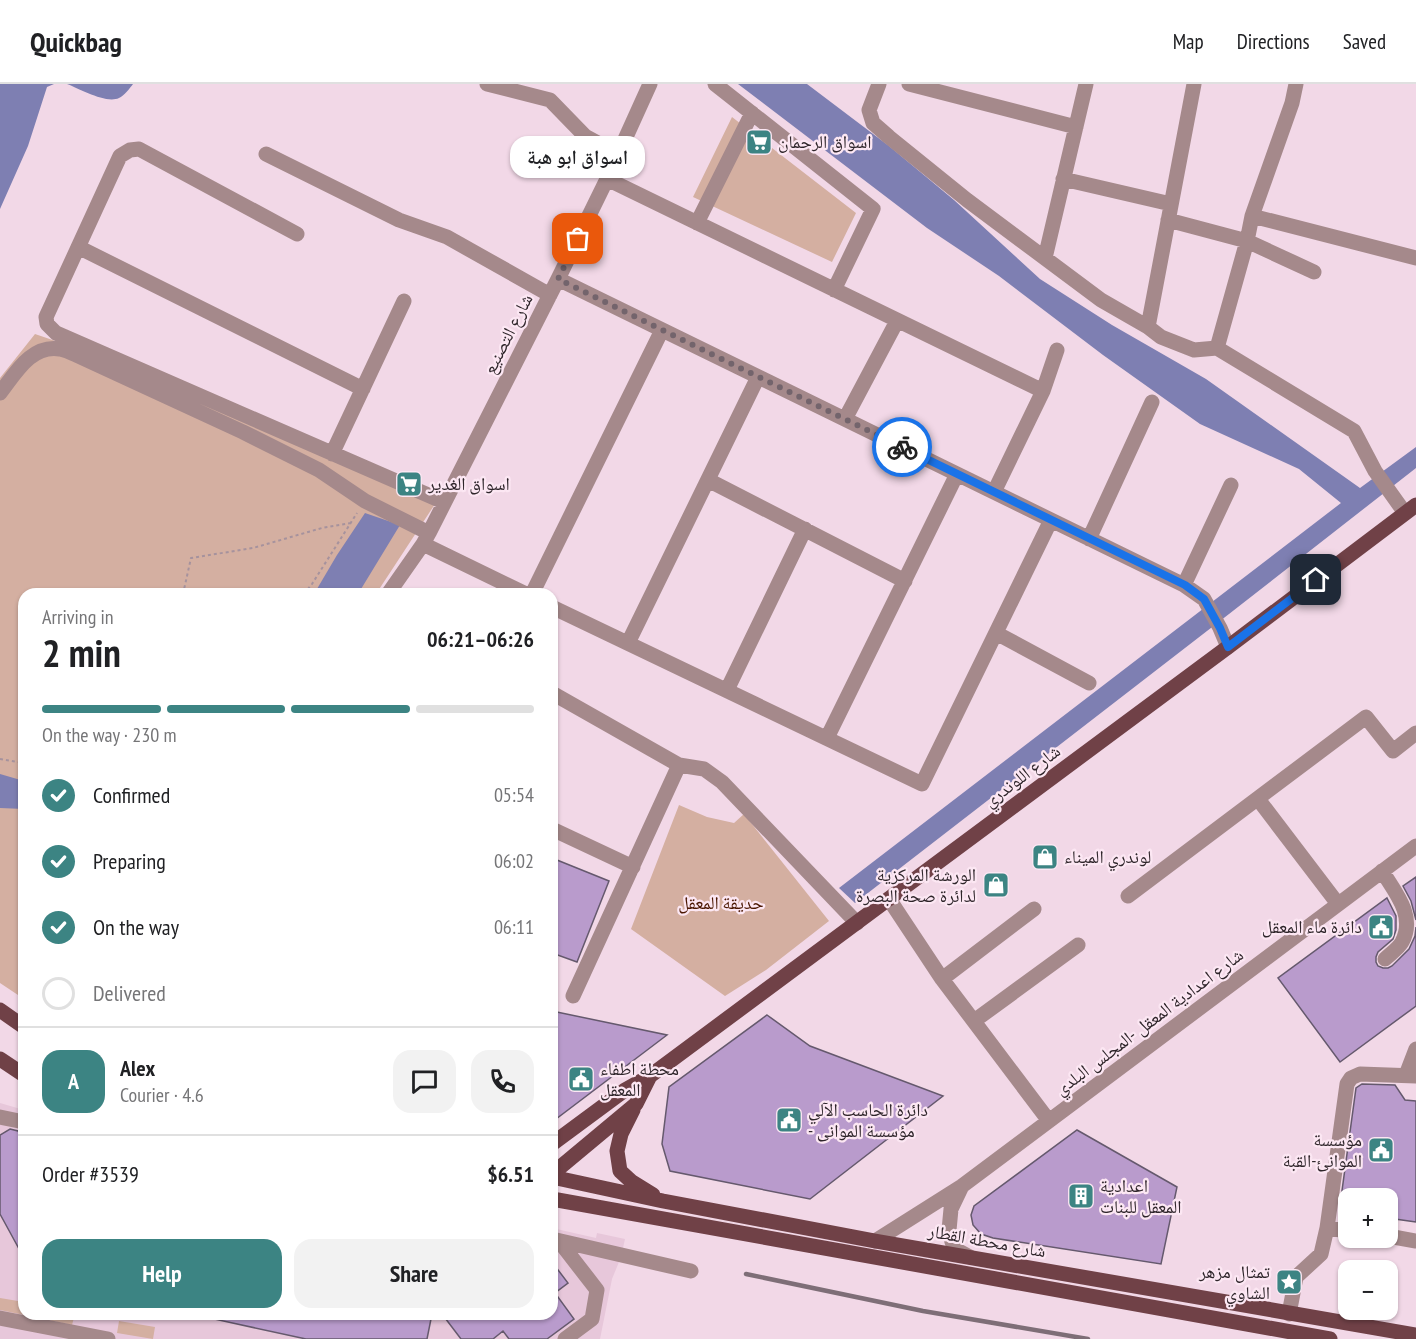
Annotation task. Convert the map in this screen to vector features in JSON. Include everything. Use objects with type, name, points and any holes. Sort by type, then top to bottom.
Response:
[{"type":"main road","name":"شارع اللوندري","points":[[558,1140],[625,1090],[650,1076],[1411,509]]},
{"type":"main road","points":[[0,1011],[18,1023]]},
{"type":"main road","points":[[0,1059],[18,1071]]},
{"type":"main road","points":[[650,1076],[621,1134],[617,1151],[620,1171],[632,1182],[663,1202]]},
{"type":"main road","points":[[558,1170],[636,1104]]},
{"type":"main road","name":"شارع محطة القطار","points":[[558,1176],[663,1202],[1416,1335]]},
{"type":"main road","name":"شارع محطة القطار","points":[[558,1200],[1330,1339]]},
{"type":"street","points":[[487,84],[550,100],[585,136],[618,154]]},
{"type":"street","name":"شارع التصنيع","points":[[392,588],[426,539],[558,279],[650,84]]},
{"type":"street","points":[[715,84],[873,209],[834,290]]},
{"type":"street","points":[[879,84],[869,110],[873,123],[967,200],[1101,300],[1161,337],[1194,350],[1217,348],[1354,431],[1391,494],[1411,509]]},
{"type":"street","points":[[909,84],[1076,127]]},
{"type":"street","points":[[1045,258],[1086,84]]},
{"type":"street","points":[[1148,327],[1194,84]]},
{"type":"street","points":[[1217,348],[1252,216],[1292,103],[1296,84]]},
{"type":"street","points":[[697,223],[752,113]]},
{"type":"street","points":[[297,234],[139,149],[130,150],[120,156],[46,317],[47,324],[56,333],[444,502]]},
{"type":"street","points":[[266,154],[399,220],[447,237],[550,295]]},
{"type":"street","points":[[607,179],[1043,391]]},
{"type":"street","points":[[1063,179],[1171,204]]},
{"type":"street","points":[[1252,216],[1416,258]]},
{"type":"street","points":[[1168,220],[1247,241],[1314,272]]},
{"type":"street","points":[[78,248],[363,389]]},
{"type":"street","points":[[558,279],[1185,585],[1204,599],[1228,647]]},
{"type":"street","points":[[332,454],[404,302]]},
{"type":"street","points":[[845,419],[897,321]]},
{"type":"street","points":[[535,588],[662,330]]},
{"type":"street","points":[[0,393],[20,366],[35,353],[46,348],[60,349],[74,354],[318,470],[426,539],[515,588]]},
{"type":"street","points":[[993,492],[1043,391],[1057,350]]},
{"type":"street","points":[[628,643],[758,377]]},
{"type":"street","points":[[1089,539],[1152,402]]},
{"type":"street","points":[[827,738],[957,474]]},
{"type":"street","points":[[708,480],[905,580]]},
{"type":"street","points":[[1185,585],[1231,485]]},
{"type":"street","points":[[558,610],[922,784],[1051,520]]},
{"type":"street","points":[[726,690],[805,529]]},
{"type":"street","points":[[996,633],[1089,683]]},
{"type":"street","points":[[558,696],[679,765],[704,770],[722,782],[856,923]]},
{"type":"street","points":[[1128,896],[1366,717],[1393,751],[1416,733]]},
{"type":"street","points":[[573,996],[679,765]]},
{"type":"street","points":[[1258,799],[1338,904]]},
{"type":"street","points":[[558,832],[633,867]]},
{"type":"street","name":"شارع اعدادية المعقل -المجلس البلدي","points":[[875,1241],[962,1186],[1416,846]]},
{"type":"street","points":[[1382,871],[1406,910],[1407,928],[1402,943],[1385,959]]},
{"type":"street","points":[[889,899],[942,979],[1049,1121]]},
{"type":"street","points":[[942,979],[1034,909]]},
{"type":"street","points":[[974,1021],[1078,945]]},
{"type":"street","points":[[1289,1314],[1296,1277],[1321,1254],[1327,1228],[1347,1084],[1351,1078],[1360,1074],[1411,1075],[1416,1049]]},
{"type":"street","points":[[0,1117],[18,1121]]},
{"type":"street","points":[[962,1186],[951,1209],[949,1230],[957,1250],[972,1258]]},
{"type":"street","points":[[1327,1228],[1338,1230]]},
{"type":"street","points":[[1398,1238],[1416,1241]]},
{"type":"street","points":[[558,1240],[692,1270]]},
{"type":"street","points":[[558,1242],[597,1290],[592,1319],[566,1339]]},
{"type":"street","points":[[0,1318],[108,1339]]},
{"type":"path","points":[[309,588],[365,501]]},
{"type":"path","points":[[184,588],[191,558],[253,548],[322,528],[351,523]]},
{"type":"path","points":[[0,759],[18,762]]},
{"type":"shaded area","points":[[0,1103],[18,1108],[18,1320],[558,1320],[558,1229],[596,1238],[597,1233],[625,1239],[612,1279],[600,1339],[0,1339]]},
{"type":"green space","points":[[732,117],[856,213],[832,262],[693,197]]},
{"type":"green space","points":[[35,334],[73,347],[435,504],[380,588],[18,588],[18,995],[0,983],[0,378]]},
{"type":"green space","name":"حديقة المعقل","points":[[679,805],[707,817],[734,823],[744,814],[829,921],[766,970],[725,996],[631,929]]},
{"type":"green space","points":[[0,1298],[18,1301],[18,1314],[0,1310]]},
{"type":"green space","points":[[48,1320],[73,1320],[72,1325]]},
{"type":"green space","points":[[119,1321],[155,1327],[153,1339],[117,1333]]},
{"type":"water","points":[[0,84],[54,84],[47,87],[28,146],[0,209]]},
{"type":"water","points":[[67,84],[133,84],[123,96],[107,99]]},
{"type":"water","points":[[738,84],[807,84],[889,146],[954,200],[1040,279],[1112,325],[1206,379],[1360,488],[1416,447],[1416,468],[855,903],[839,888],[1341,503],[1299,469],[1200,424],[1103,355],[999,276],[927,228]]},
{"type":"water","points":[[365,513],[400,525],[362,588],[318,588]]},
{"type":"water","points":[[0,774],[18,779],[18,809],[0,808]]},
{"type":"building","points":[[558,860],[609,881],[577,962],[558,955]]},
{"type":"building","points":[[1416,877],[1416,920],[1411,901],[1403,886]]},
{"type":"building","name":"دائرة ماء المعقل","points":[[1387,898],[1396,916],[1396,930],[1393,939],[1378,952],[1376,962],[1383,968],[1392,966],[1409,949],[1416,927],[1416,1006],[1340,1062],[1278,978]]},
{"type":"building","name":"محطة اطفاء المعقل","points":[[558,1012],[667,1035],[558,1117]]},
{"type":"building","name":"دائرة الحاسب الآلي - مؤسسة الموانى","points":[[767,1015],[810,1046],[943,1096],[810,1199],[670,1171],[662,1144],[669,1087]]},
{"type":"building","name":"مؤسسة الموانئ-القبة","points":[[1362,1084],[1395,1085],[1405,1100],[1416,1101],[1416,1222],[1398,1219],[1398,1188],[1342,1188],[1356,1088]]},
{"type":"building","points":[[10,1129],[18,1131],[18,1247],[0,1214],[0,1135]]},
{"type":"building","name":"اعدادية المعقل للبنات","points":[[1077,1130],[1177,1187],[1161,1264],[993,1238],[981,1234],[973,1225],[971,1215],[974,1206]]},
{"type":"building","points":[[558,1270],[568,1283],[558,1291]]},
{"type":"building","points":[[558,1297],[574,1319],[547,1339],[509,1339],[503,1331],[493,1339],[461,1339],[447,1320],[558,1320]]},
{"type":"building","points":[[219,1320],[431,1320],[427,1339],[306,1339]]},
{"type":"railway","points":[[746,1274],[923,1311],[1088,1339]]},
{"type":"way so far","points":[[578,239],[558,279],[902,447]]},
{"type":"place","name":"اسواق الرحمان","points":[[759,142]]},
{"type":"place","name":"اسواق ابو هبة","points":[[578,239]]},
{"type":"place","name":"اسواق الغدير","points":[[409,484]]},
{"type":"place","name":"لوندري الميناء","points":[[1045,857]]},
{"type":"place","name":"الورشة المركزية لدائرة صحة البصرة","points":[[996,885]]},
{"type":"place","name":"دائرة ماء المعقل","points":[[1381,927]]},
{"type":"place","name":"محطة اطفاء المعقل","points":[[581,1079]]},
{"type":"place","name":"دائرة الحاسب الآلي - مؤسسة الموانى","points":[[789,1120]]},
{"type":"place","name":"مؤسسة الموانئ-القبة","points":[[1381,1150]]},
{"type":"place","name":"اعدادية المعقل للبنات","points":[[1081,1196]]},
{"type":"place","name":"تمثال مزهر الشاوي","points":[[1289,1282]]},
{"type":"route","points":[[902,447],[1185,585],[1204,599],[1228,647],[1316,580]]}]
